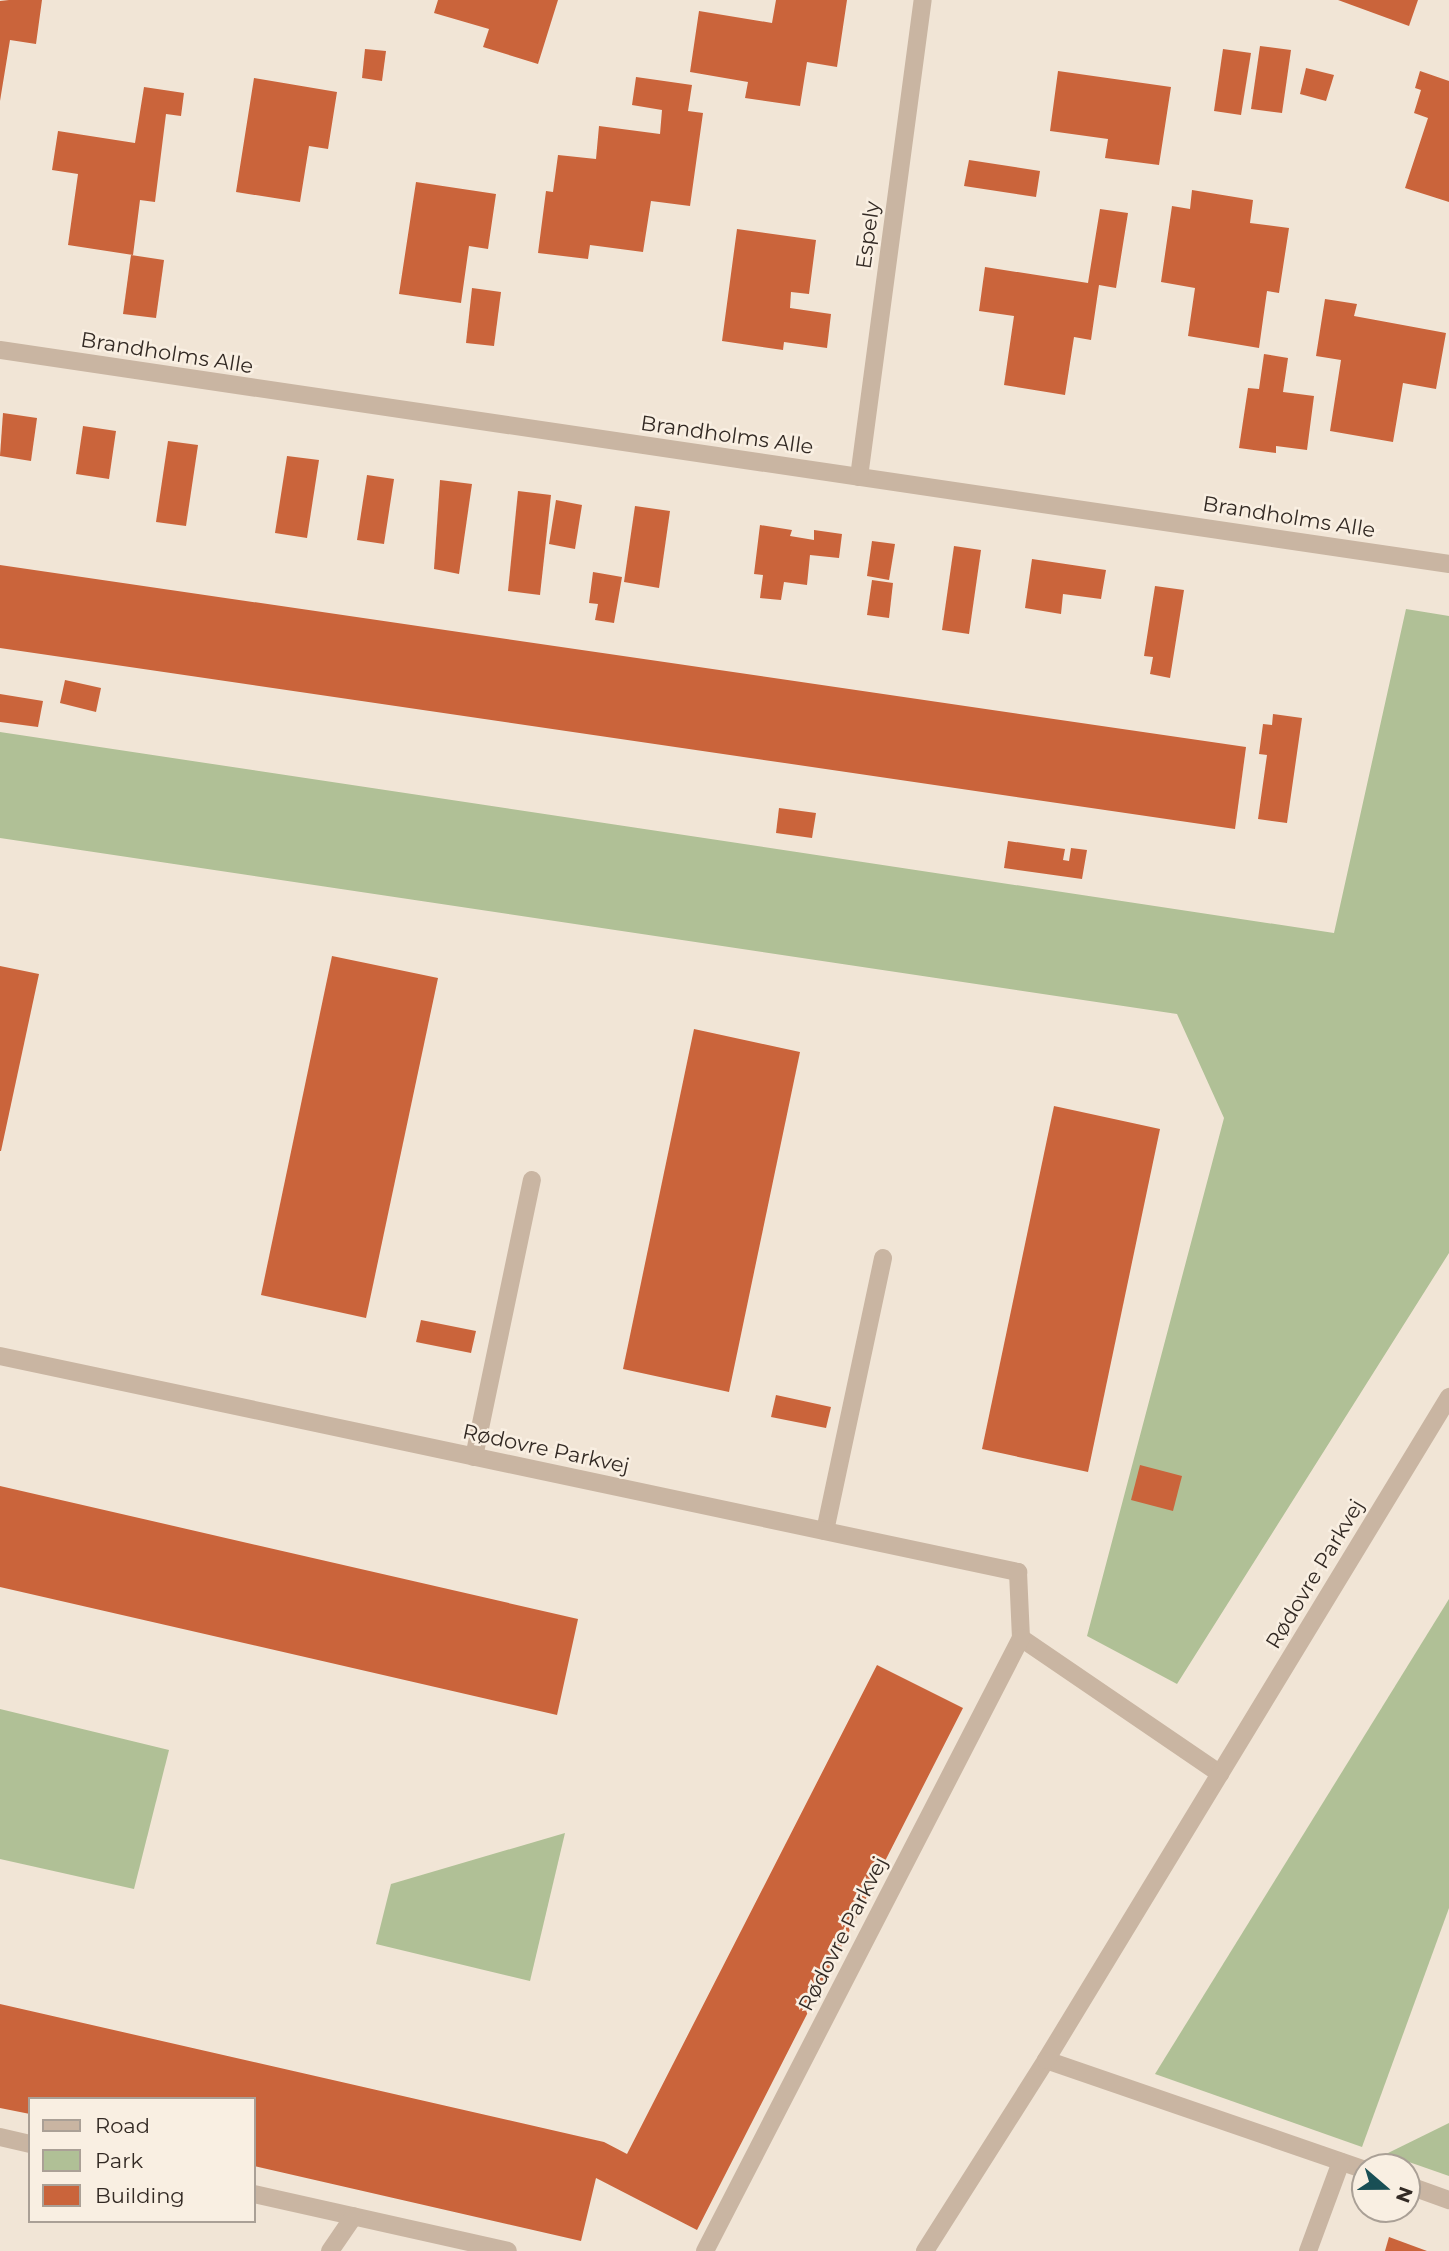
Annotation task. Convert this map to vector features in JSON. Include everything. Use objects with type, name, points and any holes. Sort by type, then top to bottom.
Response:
[{"type":"street","name":"Espely","points":[[859,477],[923,0]]},
{"type":"street","name":"Brandholms Alle","points":[[0,350],[258,391],[1449,564]]},
{"type":"street","points":[[474,1457],[532,1180]]},
{"type":"street","points":[[825,1531],[883,1258]]},
{"type":"street","name":"Rødovre Parkvej","points":[[0,1356],[1018,1572],[1021,1638],[705,2251]]},
{"type":"street","name":"Rødovre Parkvej","points":[[925,2251],[1045,2060],[1449,1397]]},
{"type":"street","points":[[1021,1638],[1220,1774]]},
{"type":"street","points":[[1045,2060],[1351,2165]]},
{"type":"street","points":[[0,2137],[28,2144]]},
{"type":"street","points":[[1308,2251],[1341,2162]]},
{"type":"street","points":[[1421,2190],[1449,2200]]},
{"type":"street","points":[[256,2194],[508,2251]]},
{"type":"street","points":[[330,2251],[354,2216]]},
{"type":"green space","points":[[1406,609],[1449,616],[1449,1253],[1177,1684],[1087,1636],[1224,1118],[1177,1014],[0,838],[0,732],[1334,933]]},
{"type":"green space","points":[[1449,1599],[1449,1908],[1362,2147],[1155,2074]]},
{"type":"green space","points":[[0,1709],[169,1750],[134,1889],[0,1859]]},
{"type":"green space","points":[[565,1833],[530,1981],[376,1944],[391,1884]]},
{"type":"green space","points":[[1449,2123],[1449,2176],[1421,2166],[1421,2153],[1388,2153]]},
{"type":"building","points":[[42,0],[36,44],[10,40],[0,101],[0,1]]},
{"type":"building","points":[[438,0],[558,0],[538,64],[483,47],[489,29],[434,13]]},
{"type":"building","points":[[776,0],[847,0],[837,67],[807,62],[800,106],[745,98],[748,82],[690,72],[699,11],[772,23]]},
{"type":"building","points":[[1338,0],[1418,0],[1409,26]]},
{"type":"building","points":[[1260,46],[1291,50],[1282,113],[1251,109]]},
{"type":"building","points":[[365,49],[386,51],[382,81],[362,78]]},
{"type":"building","points":[[1223,49],[1251,53],[1241,115],[1214,111]]},
{"type":"building","points":[[1306,68],[1334,75],[1326,101],[1300,94]]},
{"type":"building","points":[[1058,71],[1171,87],[1159,165],[1105,158],[1108,139],[1050,131]]},
{"type":"building","points":[[1420,71],[1449,81],[1449,202],[1405,188],[1428,118],[1414,113],[1421,90],[1415,88]]},
{"type":"building","points":[[636,77],[692,85],[688,111],[703,113],[690,206],[651,201],[643,252],[590,245],[588,259],[538,253],[546,191],[553,192],[558,155],[596,159],[599,126],[660,134],[662,110],[632,105]]},
{"type":"building","points":[[254,78],[337,92],[328,149],[309,146],[300,202],[236,192]]},
{"type":"building","points":[[144,87],[184,93],[181,116],[166,114],[155,202],[140,200],[133,255],[68,245],[78,174],[52,170],[58,131],[135,143]]},
{"type":"building","points":[[969,160],[1040,171],[1036,197],[964,186]]},
{"type":"building","points":[[416,182],[496,194],[488,249],[469,246],[461,303],[399,294]]},
{"type":"building","points":[[1192,190],[1253,200],[1250,223],[1289,228],[1279,293],[1267,291],[1259,348],[1188,336],[1195,288],[1161,282],[1172,206],[1190,209]]},
{"type":"building","points":[[1100,209],[1128,213],[1116,288],[1099,285],[1091,340],[1074,337],[1065,395],[1004,385],[1014,316],[979,311],[985,267],[1088,283]]},
{"type":"building","points":[[737,229],[816,240],[809,294],[791,292],[790,308],[831,314],[827,348],[784,342],[783,350],[722,341]]},
{"type":"building","points":[[131,255],[164,260],[156,318],[123,314]]},
{"type":"building","points":[[472,288],[501,292],[494,346],[466,343]]},
{"type":"building","points":[[1325,299],[1357,304],[1354,316],[1446,333],[1436,389],[1403,383],[1393,442],[1330,431],[1341,360],[1316,356]]},
{"type":"building","points":[[1264,354],[1288,358],[1283,392],[1314,396],[1307,450],[1276,446],[1276,453],[1239,448],[1248,388],[1259,389]]},
{"type":"building","points":[[3,413],[37,418],[31,461],[0,456]]},
{"type":"building","points":[[83,426],[116,431],[109,479],[76,474]]},
{"type":"building","points":[[168,441],[198,445],[186,526],[156,522]]},
{"type":"building","points":[[287,456],[319,460],[307,538],[275,533]]},
{"type":"building","points":[[367,475],[394,479],[384,544],[357,540]]},
{"type":"building","points":[[440,480],[472,484],[459,574],[434,569]]},
{"type":"building","points":[[518,491],[551,495],[540,595],[508,591]]},
{"type":"building","points":[[556,500],[582,505],[575,549],[549,544]]},
{"type":"building","points":[[635,506],[670,511],[659,588],[624,582]]},
{"type":"building","points":[[760,525],[792,530],[790,536],[814,540],[814,530],[842,534],[839,558],[810,555],[807,585],[784,582],[781,600],[760,598],[763,575],[754,574]]},
{"type":"building","points":[[872,541],[895,544],[889,580],[867,576]]},
{"type":"building","points":[[954,546],[981,550],[969,634],[942,630]]},
{"type":"building","points":[[1032,559],[1106,570],[1101,599],[1063,594],[1061,614],[1025,608]]},
{"type":"building","points":[[0,565],[1246,747],[1235,829],[0,648]]},
{"type":"building","points":[[593,572],[622,577],[614,623],[595,620],[598,604],[589,603]]},
{"type":"building","points":[[872,580],[893,583],[889,618],[867,615]]},
{"type":"building","points":[[1155,586],[1184,590],[1170,678],[1150,674],[1153,657],[1144,656]]},
{"type":"building","points":[[65,680],[101,688],[96,712],[60,703]]},
{"type":"building","points":[[0,694],[43,701],[38,727],[0,722]]},
{"type":"building","points":[[1273,714],[1302,718],[1287,823],[1258,819],[1267,755],[1259,754],[1263,724],[1272,725]]},
{"type":"building","points":[[779,808],[816,813],[812,838],[776,833]]},
{"type":"building","points":[[1008,841],[1065,849],[1063,860],[1069,861],[1071,848],[1087,850],[1082,879],[1004,868]]},
{"type":"building","points":[[332,956],[438,978],[366,1318],[261,1295]]},
{"type":"building","points":[[0,966],[39,974],[1,1151],[0,1151]]},
{"type":"building","points":[[694,1029],[800,1052],[729,1392],[623,1369]]},
{"type":"building","points":[[1054,1106],[1160,1129],[1088,1472],[982,1449]]},
{"type":"building","points":[[421,1320],[476,1331],[471,1353],[416,1342]]},
{"type":"building","points":[[776,1395],[831,1407],[826,1428],[771,1417]]},
{"type":"building","points":[[1140,1465],[1182,1476],[1173,1511],[1131,1500]]},
{"type":"building","points":[[0,1486],[578,1619],[557,1715],[0,1587]]},
{"type":"building","points":[[877,1665],[963,1708],[697,2230],[596,2178],[581,2241],[256,2166],[256,2097],[28,2097],[28,2114],[0,2108],[0,2004],[604,2142],[627,2154]]},
{"type":"building","points":[[1389,2237],[1427,2251],[1385,2251]]}]
